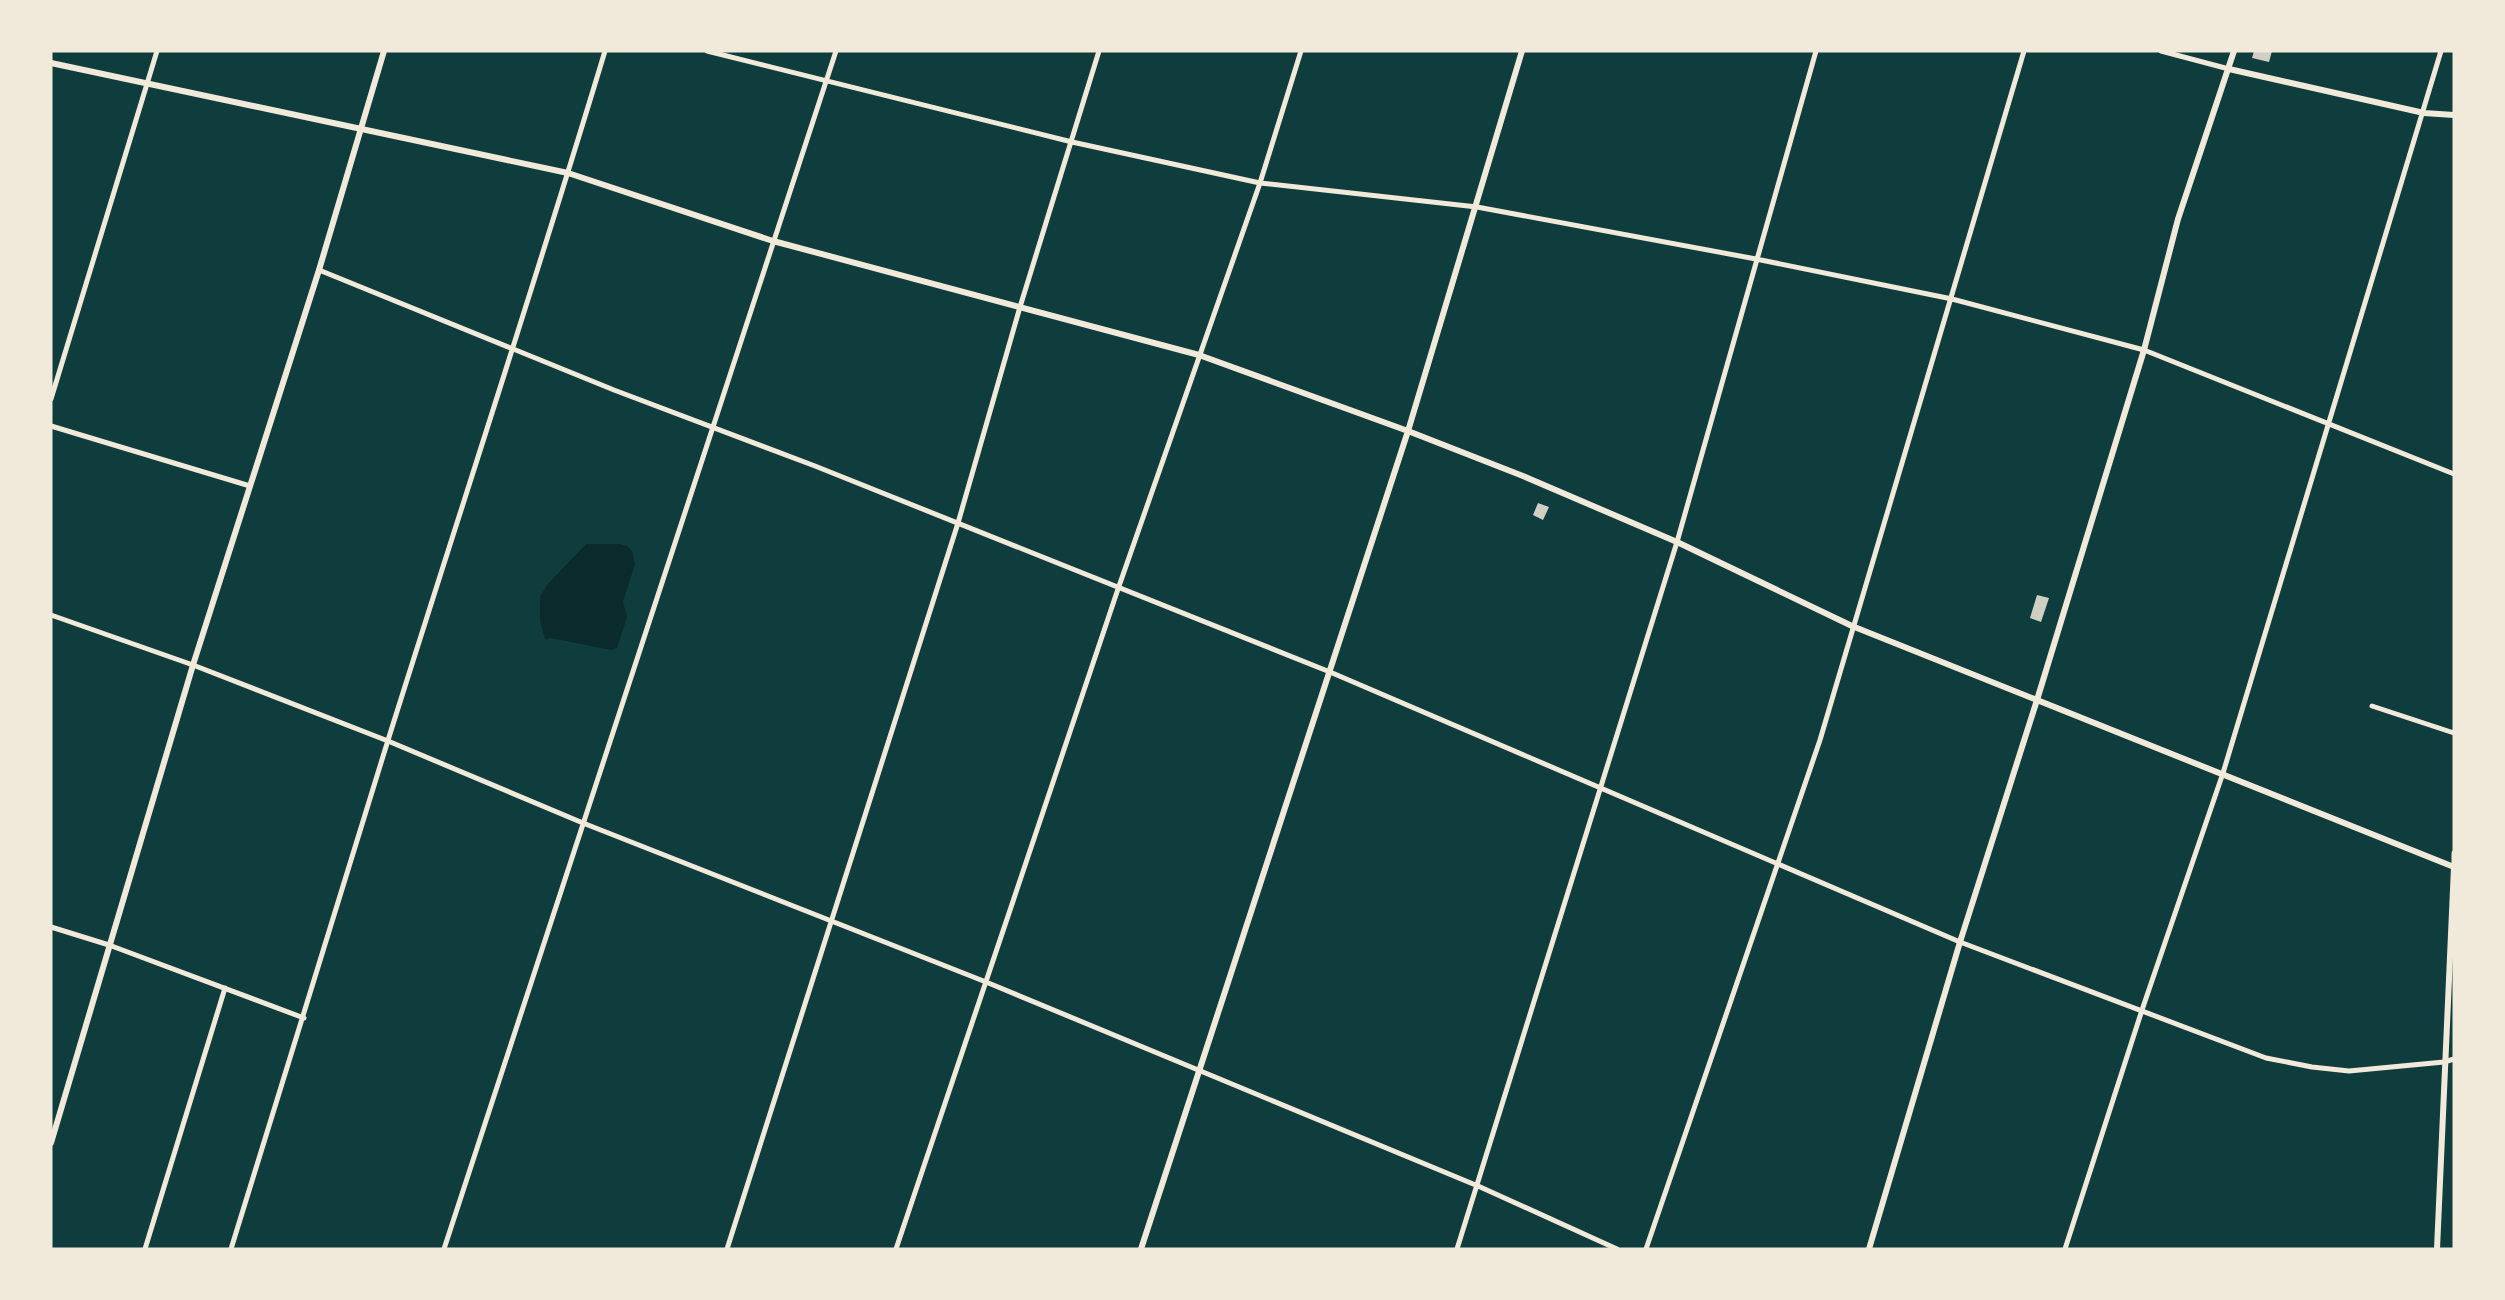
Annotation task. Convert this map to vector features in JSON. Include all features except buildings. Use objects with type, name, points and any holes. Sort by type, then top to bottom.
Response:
[{"type":"street","points":[[51,399],[157,51]]},
{"type":"street","points":[[51,1143],[193,665],[319,270],[384,51]]},
{"type":"street","points":[[231,1249],[605,51]]},
{"type":"street","points":[[707,51],[1072,142],[1260,183],[1477,207],[1952,299],[2144,350],[2454,474]]},
{"type":"street","points":[[444,1249],[836,51]]},
{"type":"street","points":[[726,1249],[958,523],[1020,307],[1099,51]]},
{"type":"street","points":[[895,1249],[1118,589],[1260,183],[1301,51]]},
{"type":"street","points":[[1140,1249],[1408,431],[1522,51]]},
{"type":"street","points":[[1457,1249],[1676,542],[1816,51]]},
{"type":"street","points":[[1646,1249],[1820,740],[2024,51]]},
{"type":"street","points":[[2161,51],[2424,113],[2454,116]]},
{"type":"street","points":[[1869,1249],[1960,942],[2144,350],[2178,219],[2234,51]]},
{"type":"street","points":[[2065,1249],[2222,773],[2441,51]]},
{"type":"street","points":[[51,63],[568,173],[774,241],[1199,355],[1523,476],[1676,542],[1852,626],[2454,867]]},
{"type":"street","points":[[319,270],[1330,672],[1960,942],[2266,1058],[2348,1071],[2454,1059]]},
{"type":"street","points":[[51,426],[250,486]]},
{"type":"street","points":[[51,615],[193,665],[388,741],[583,823],[986,982],[1478,1186],[1617,1249]]},
{"type":"street","points":[[2372,706],[2454,733]]},
{"type":"street","points":[[2437,1249],[2454,853]]},
{"type":"street","points":[[51,928],[109,945],[304,1017]]},
{"type":"street","points":[[145,1249],[225,988]]},
{"type":"water","points":[[586,544],[620,544],[632,551],[635,564],[623,602],[627,617],[617,648],[611,650],[545,639],[540,621],[540,597],[547,585]]}]
